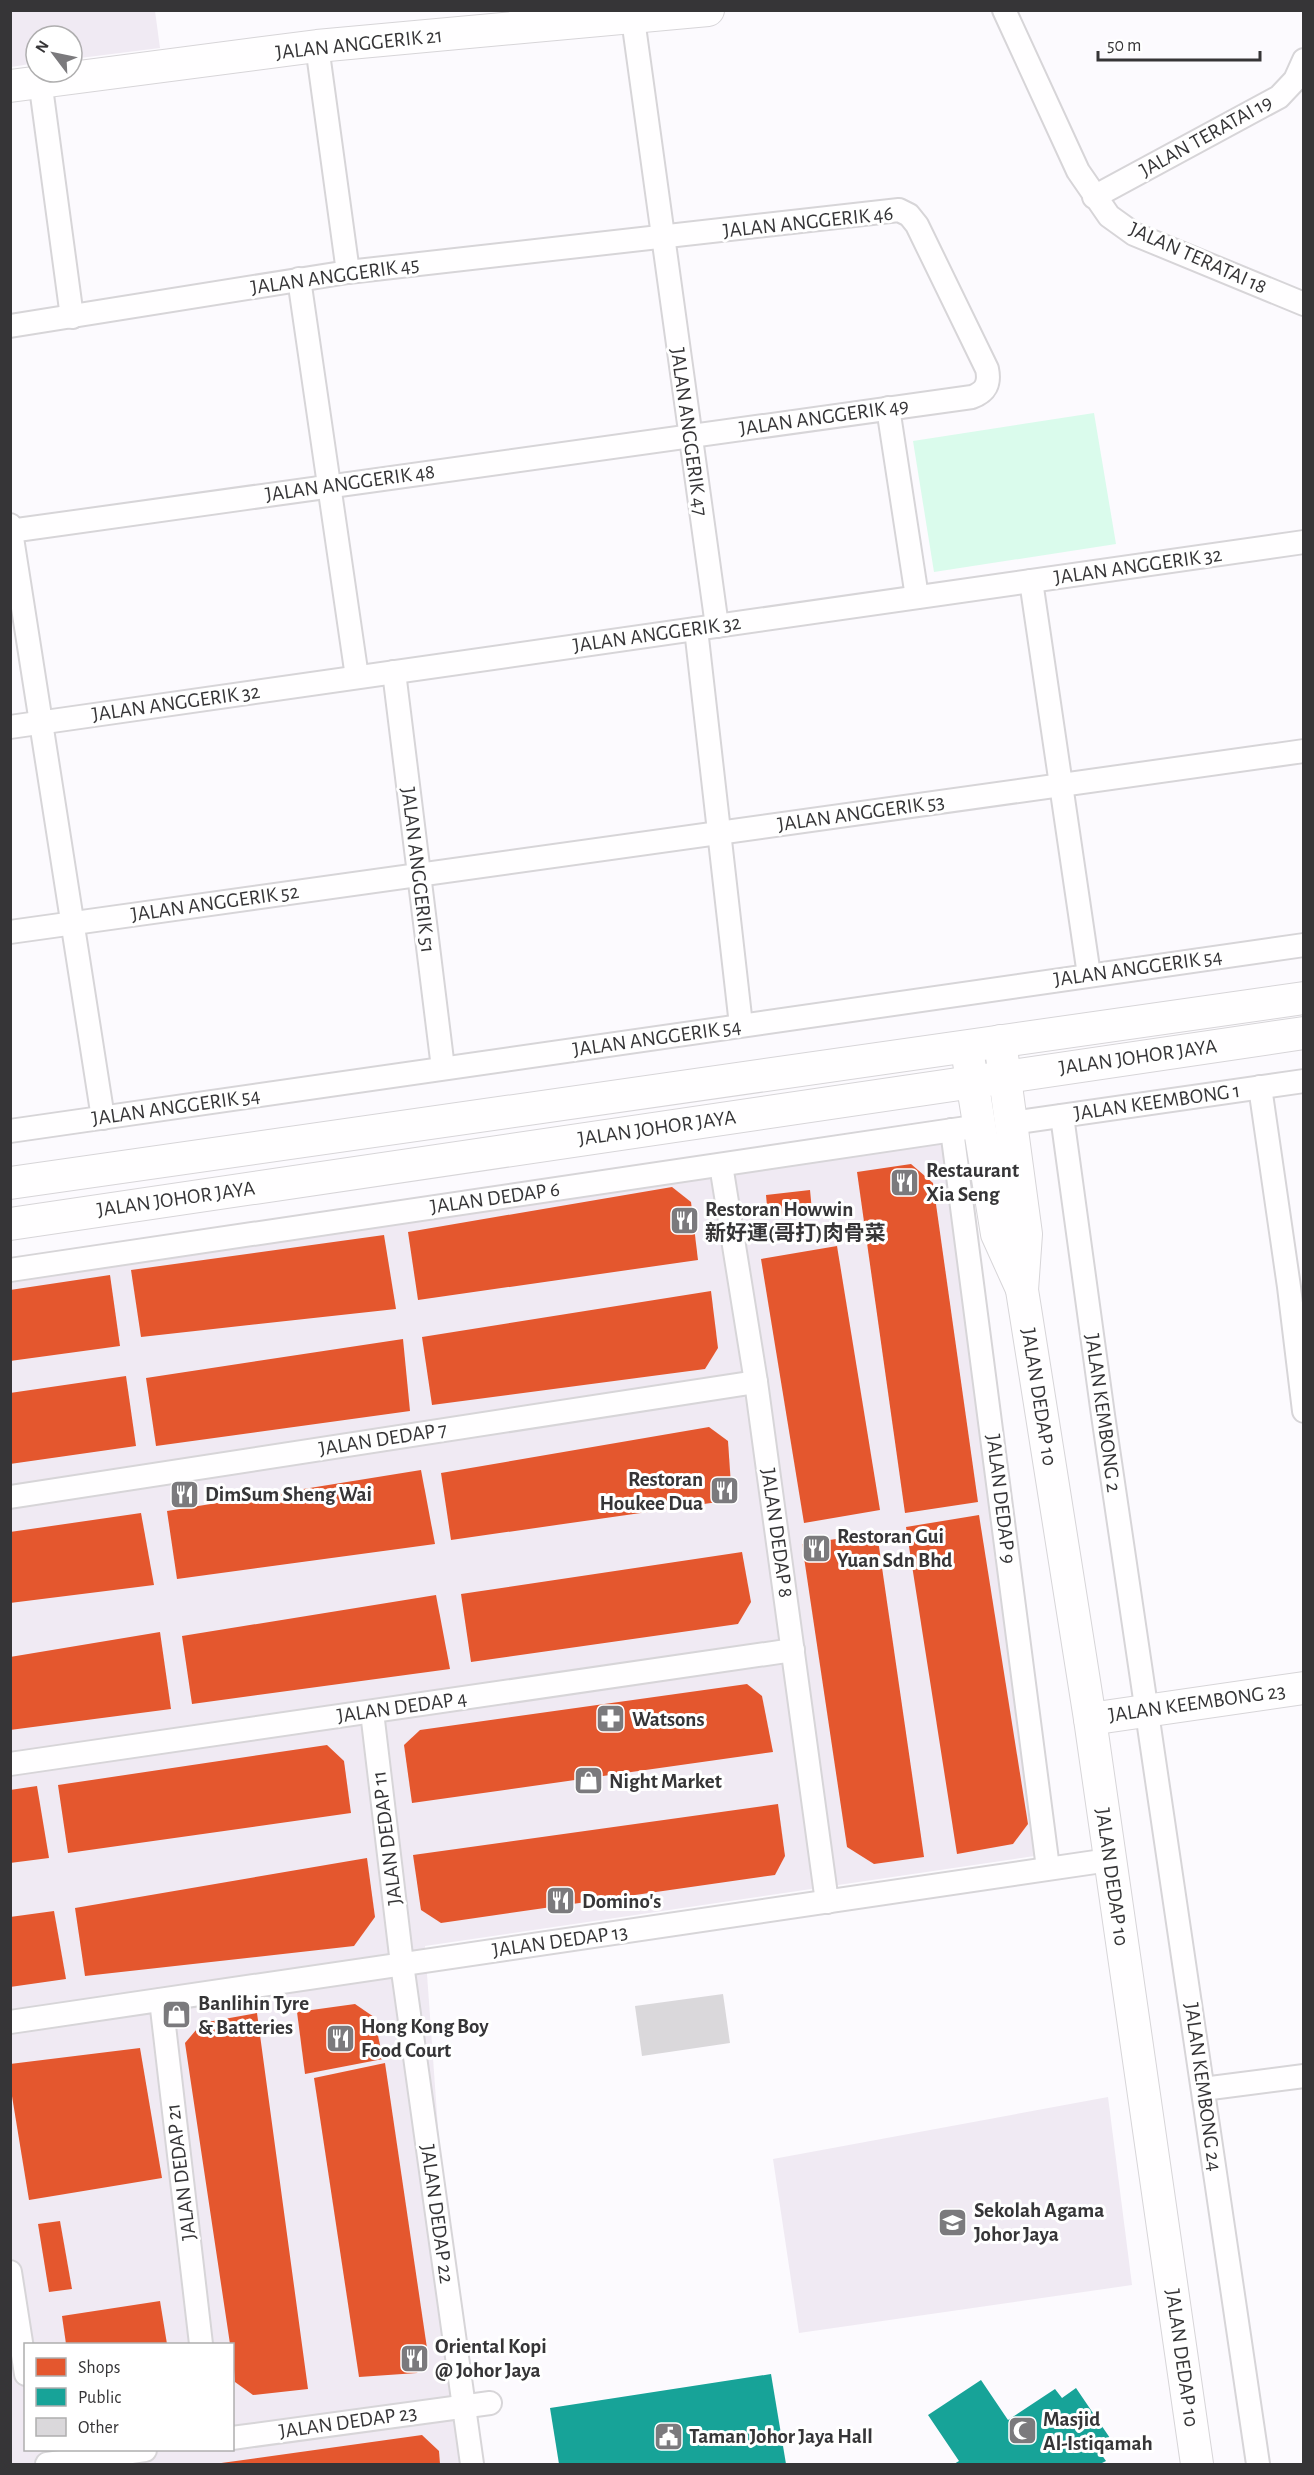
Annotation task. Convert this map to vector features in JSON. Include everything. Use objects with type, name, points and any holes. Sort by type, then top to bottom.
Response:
[{"type":"main road","name":"JALAN ANGGERIK 21","points":[[84,76],[317,46],[633,19],[708,10]]},
{"type":"main road","name":"JALAN JOHOR JAYA","points":[[10,1183],[1304,998]]},
{"type":"main road","name":"JALAN JOHOR JAYA","points":[[10,1224],[1304,1033]]},
{"type":"main road","name":"JALAN DEDAP 10","points":[[1000,1041],[1026,1234],[1022,1290],[1090,1719],[1108,1860],[1197,2464]]},
{"type":"main road","name":"JALAN DEDAP 10","points":[[967,1046],[973,1082],[966,1128],[997,1234],[1022,1290]]},
{"type":"main road","name":"JALAN KEEMBONG 23","points":[[1090,1719],[1304,1688]]},
{"type":"street","name":"JALAN TERATAI 18","points":[[1004,10],[1078,171],[1109,216],[1134,234],[1304,304]]},
{"type":"street","name":"JALAN ANGGERIK 47","points":[[633,19],[690,435],[706,627],[719,833],[741,1026]]},
{"type":"street","points":[[317,46],[348,272]]},
{"type":"street","name":"JALAN TERATAI 19","points":[[1094,196],[1279,97],[1301,75]]},
{"type":"street","points":[[25,84],[72,317]]},
{"type":"street","name":"JALAN ANGGERIK 46","points":[[662,238],[893,210],[904,212],[917,225],[987,369],[989,378],[987,387],[981,394],[958,398]]},
{"type":"street","name":"JALAN ANGGERIK 45","points":[[10,326],[348,272],[662,238]]},
{"type":"street","points":[[300,279],[357,677]]},
{"type":"street","name":"JALAN ANGGERIK 49","points":[[690,435],[958,398]]},
{"type":"street","points":[[888,408],[917,597]]},
{"type":"street","name":"JALAN ANGGERIK 48","points":[[11,529],[690,435]]},
{"type":"street","points":[[11,529],[102,1118]]},
{"type":"street","name":"JALAN ANGGERIK 32","points":[[10,727],[1304,542]]},
{"type":"street","points":[[1030,581],[1089,975]]},
{"type":"street","name":"JALAN ANGGERIK 51","points":[[394,672],[443,1068]]},
{"type":"street","name":"JALAN ANGGERIK 53","points":[[419,875],[1304,751]]},
{"type":"street","name":"JALAN ANGGERIK 52","points":[[10,932],[419,875]]},
{"type":"street","name":"JALAN ANGGERIK 54","points":[[10,1131],[1304,945]]},
{"type":"street","name":"JALAN KEEMBONG 1","points":[[1011,1123],[1304,1081]]},
{"type":"street","points":[[1260,1088],[1296,1286],[1304,1411]]},
{"type":"street","name":"JALAN KEMBONG 2","points":[[1062,1116],[1103,1415],[1148,1710]]},
{"type":"street","name":"JALAN DEDAP 6","points":[[10,1270],[966,1128]]},
{"type":"street","name":"JALAN DEDAP 9","points":[[966,1128],[1048,1868]]},
{"type":"street","name":"JALAN DEDAP 8","points":[[721,1165],[756,1382],[827,1902]]},
{"type":"street","name":"JALAN DEDAP 7","points":[[10,1497],[756,1382]]},
{"type":"street","name":"JALAN DEDAP 4","points":[[10,1764],[793,1650]]},
{"type":"street","name":"JALAN KEMBONG 24","points":[[1148,1710],[1258,2464]]},
{"type":"street","name":"JALAN DEDAP 11","points":[[372,1712],[402,1964]]},
{"type":"street","name":"JALAN DEDAP 13","points":[[10,2022],[1108,1860]]},
{"type":"street","name":"JALAN DEDAP 22","points":[[402,1964],[472,2464]]},
{"type":"street","name":"JALAN DEDAP 21","points":[[161,2000],[201,2343]]},
{"type":"street","points":[[1203,2089],[1304,2076]]},
{"type":"street","points":[[10,2272],[24,2361]]},
{"type":"street","name":"JALAN DEDAP 23","points":[[234,2438],[490,2403]]},
{"type":"street","points":[[47,2464],[138,2451]]},
{"type":"shaded area","points":[[10,11],[155,11],[160,48],[84,58],[84,24],[24,24],[24,65],[11,67]]},
{"type":"shaded area","points":[[945,1141],[1041,1855],[425,1946],[462,2464],[11,2464],[10,1276]]},
{"type":"shaded area","name":"Sekolah Agama Johor Jaya","points":[[1108,2097],[1132,2285],[799,2333],[773,2159]]},
{"type":"green space","points":[[1094,413],[1116,544],[934,572],[913,441]]},
{"type":"building: Shops","points":[[911,1164],[933,1183],[978,1502],[905,1513],[857,1172]]},
{"type":"building: Shops","points":[[672,1187],[691,1202],[698,1260],[418,1300],[408,1232]]},
{"type":"building: Shops","points":[[810,1190],[812,1211],[768,1217],[766,1195]]},
{"type":"building: Shops","points":[[384,1235],[396,1309],[141,1337],[131,1270]]},
{"type":"building: Shops","points":[[837,1246],[880,1510],[804,1523],[761,1259]]},
{"type":"building: Shops","points":[[110,1275],[120,1346],[10,1361],[10,1290]]},
{"type":"building: Shops","points":[[711,1291],[718,1348],[705,1369],[432,1405],[422,1337]]},
{"type":"building: Shops","points":[[403,1339],[410,1411],[156,1446],[146,1378]]},
{"type":"building: Shops","points":[[126,1376],[136,1446],[10,1464],[10,1393]]},
{"type":"building: Shops","points":[[709,1427],[728,1441],[732,1500],[451,1540],[441,1473]]},
{"type":"building: Shops","points":[[421,1470],[435,1544],[177,1579],[167,1511]]},
{"type":"building: Shops","points":[[141,1513],[154,1585],[10,1603],[10,1532]]},
{"type":"building: Shops","points":[[979,1515],[1028,1824],[1013,1844],[957,1854],[906,1527]]},
{"type":"building: Shops","points":[[877,1533],[924,1857],[874,1864],[847,1847],[802,1544]]},
{"type":"building: Shops","points":[[742,1552],[751,1602],[738,1624],[471,1662],[461,1594]]},
{"type":"building: Shops","points":[[436,1595],[450,1669],[192,1704],[182,1636]]},
{"type":"building: Shops","points":[[160,1632],[171,1709],[10,1730],[10,1657]]},
{"type":"building: Shops","points":[[747,1684],[762,1696],[773,1752],[412,1803],[404,1745],[420,1730]]},
{"type":"building: Shops","points":[[327,1745],[344,1761],[351,1813],[68,1853],[58,1785]]},
{"type":"building: Shops","points":[[37,1786],[49,1858],[10,1863],[10,1790]]},
{"type":"building: Shops","points":[[778,1804],[785,1856],[775,1875],[441,1923],[421,1910],[413,1855]]},
{"type":"building: Shops","points":[[367,1858],[375,1917],[354,1946],[85,1976],[75,1908]]},
{"type":"building: Shops","points":[[54,1911],[66,1979],[10,1987],[10,1917]]},
{"type":"building: Shops","name":"Hong Kong Boy Food Court","points":[[355,2004],[374,2017],[383,2059],[305,2074],[297,2012]]},
{"type":"building: Shops","points":[[257,2013],[308,2389],[253,2395],[235,2382],[234,2343],[230,2343],[185,2043],[202,2023]]},
{"type":"building: Shops","points":[[140,2048],[162,2178],[29,2200],[10,2084],[10,2064]]},
{"type":"building: Shops","points":[[385,2063],[428,2355],[417,2373],[359,2377],[314,2078]]},
{"type":"building: Shops","points":[[60,2221],[72,2289],[49,2292],[38,2224]]},
{"type":"building: Shops","points":[[160,2301],[167,2343],[66,2343],[62,2316]]},
{"type":"building: Shops","points":[[422,2435],[439,2451],[440,2464],[214,2464]]},
{"type":"building: Public","name":"Taman Johor Jaya Hall","points":[[771,2374],[786,2464],[559,2464],[550,2408]]},
{"type":"building: Public","name":"Masjid Al-Istiqamah","points":[[981,2380],[1008,2420],[1055,2389],[1062,2398],[1076,2388],[1112,2441],[1099,2451],[1106,2461],[1100,2464],[954,2464],[959,2461],[928,2415]]},
{"type":"building: Other","points":[[723,1994],[730,2043],[642,2056],[635,2006]]},
{"type":"place","name":"Restaurant Xia Seng","points":[[905,1182]]},
{"type":"place","name":"Restoran Howwin 新好運(哥打)肉骨菜","points":[[684,1221]]},
{"type":"place","name":"Restoran Houkee Dua","points":[[724,1491]]},
{"type":"place","name":"DimSum Sheng Wai","points":[[184,1494]]},
{"type":"place","name":"Restoran Gui Yuan Sdn Bhd","points":[[816,1548]]},
{"type":"place","name":"Watsons","points":[[611,1719]]},
{"type":"place","name":"Night Market","points":[[588,1781]]},
{"type":"place","name":"Domino's","points":[[561,1901]]},
{"type":"place","name":"Banlihin Tyre & Batteries","points":[[177,2015]]},
{"type":"place","name":"Hong Kong Boy Food Court","points":[[340,2038]]},
{"type":"place","name":"Sekolah Agama Johor Jaya","points":[[953,2222]]},
{"type":"place","name":"Oriental Kopi @ Johor Jaya","points":[[414,2358]]},
{"type":"place","name":"Masjid Al-Istiqamah","points":[[1022,2431]]},
{"type":"place","name":"Taman Johor Jaya Hall","points":[[668,2436]]}]
